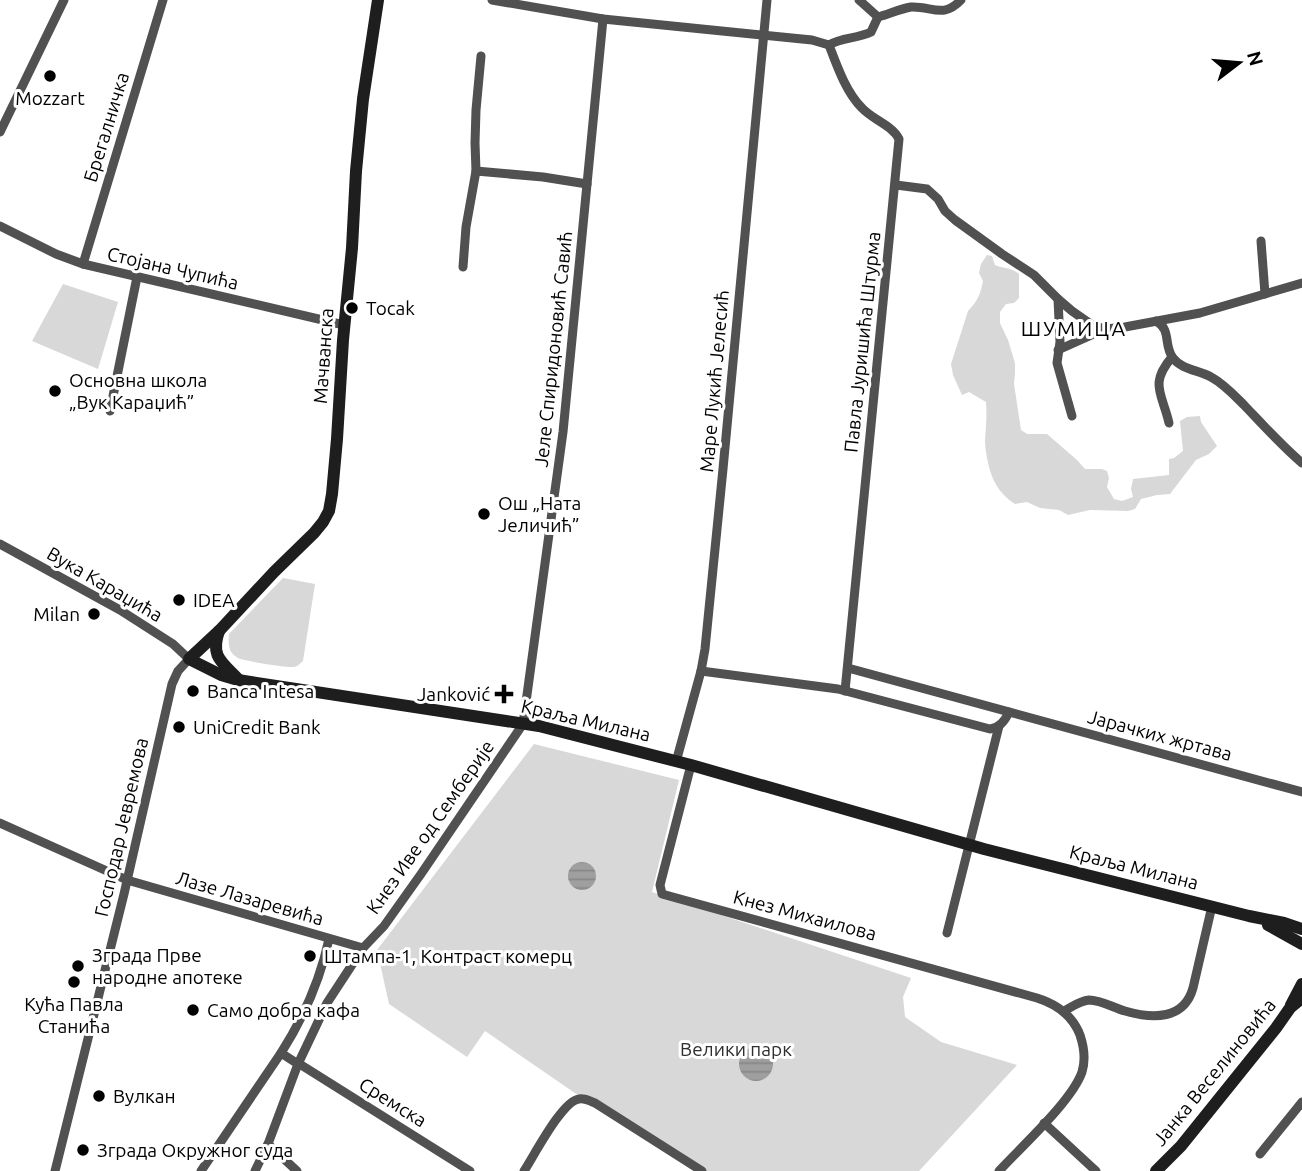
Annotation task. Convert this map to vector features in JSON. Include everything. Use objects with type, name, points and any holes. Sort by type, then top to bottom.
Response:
[{"type":"main road","name":"Мачванска","points":[[189,659],[314,533],[329,511],[363,99],[378,0]]},
{"type":"main road","points":[[219,631],[215,649],[222,663],[238,680]]},
{"type":"main road","name":"Краља Милана","points":[[189,659],[221,675],[238,680],[537,726],[691,765],[969,844],[1302,929]]},
{"type":"main road","name":"Краља Милана","points":[[1249,916],[1302,944]]},
{"type":"main road","points":[[1290,1008],[1302,984]]},
{"type":"main road","name":"Јанка Веселиновића","points":[[1156,1171],[1181,1146],[1290,1008],[1302,998]]},
{"type":"street","points":[[0,132],[64,0]]},
{"type":"street","name":"Брегалничка","points":[[82,264],[163,0]]},
{"type":"street","points":[[492,0],[603,19],[812,40],[829,46],[842,39],[871,32],[878,17],[898,10],[918,4],[935,11],[946,10],[961,0]]},
{"type":"street","name":"Маре Лукић Јелесић","points":[[676,762],[701,671],[767,0]]},
{"type":"street","points":[[859,0],[878,17]]},
{"type":"street","name":"Јеле Спиридоновић Савић","points":[[523,724],[559,467],[603,19]]},
{"type":"street","name":"Павла Јуришића Штурма","points":[[829,46],[849,90],[860,107],[888,126],[899,139],[848,668]]},
{"type":"street","points":[[463,267],[476,171],[475,110],[481,55]]},
{"type":"street","points":[[476,171],[587,184]]},
{"type":"street","points":[[896,185],[927,189],[955,220],[1034,275],[1058,299],[1093,325],[1105,329]]},
{"type":"street","name":"Стојана Чупића","points":[[0,226],[82,264],[344,325]]},
{"type":"street","points":[[1261,241],[1265,295]]},
{"type":"street","points":[[110,411],[137,277]]},
{"type":"street","points":[[1058,350],[1105,329],[1200,313],[1302,283]]},
{"type":"street","points":[[1058,299],[1060,342],[1057,363],[1073,416]]},
{"type":"street","points":[[1156,321],[1163,325],[1172,357],[1181,366],[1211,377],[1226,387],[1302,463]]},
{"type":"street","points":[[1169,423],[1159,376],[1172,357]]},
{"type":"street","name":"Вука Караџића","points":[[0,544],[120,610],[173,644],[189,659]]},
{"type":"street","name":"Господар Јевремова","points":[[55,1171],[172,684],[178,671],[189,659]]},
{"type":"street","points":[[845,691],[848,668]]},
{"type":"street","name":"Јарачких жртава","points":[[848,668],[1302,792]]},
{"type":"street","points":[[701,671],[845,691],[983,728],[994,729],[999,726]]},
{"type":"street","points":[[947,933],[999,726],[1009,712]]},
{"type":"street","name":"Кнез Иве од Семберије","points":[[255,1171],[319,1017],[363,948],[384,926],[523,724]]},
{"type":"street","name":"Кнез Михаилова","points":[[691,765],[660,885],[662,894],[1037,998],[1064,1012]]},
{"type":"street","name":"Лазе Лазаревића","points":[[0,823],[127,880],[363,948]]},
{"type":"street","points":[[999,1171],[1073,1089],[1082,1073],[1084,1056],[1080,1036],[1076,1026],[1064,1012],[1087,1000],[1127,1012],[1157,1015],[1174,1012],[1184,1006],[1191,996],[1212,906]]},
{"type":"street","points":[[201,1171],[296,1029],[312,997],[329,939]]},
{"type":"street","name":"Сремска","points":[[281,1053],[470,1171]]},
{"type":"street","points":[[524,1171],[563,1109],[574,1100],[583,1098],[597,1104],[702,1171]]},
{"type":"street","points":[[1260,1154],[1302,1102]]},
{"type":"street","points":[[1044,1123],[1096,1171]]},
{"type":"street","points":[[268,1144],[297,1171]]},
{"type":"green space","points":[[987,255],[992,256],[995,265],[1019,274],[1019,298],[1014,303],[1006,304],[1000,312],[1000,323],[1015,363],[1014,384],[1021,430],[1027,434],[1047,434],[1085,469],[1107,471],[1107,487],[1114,499],[1122,501],[1133,497],[1133,479],[1169,475],[1169,459],[1183,451],[1180,421],[1187,417],[1200,416],[1217,446],[1209,454],[1196,460],[1170,494],[1141,499],[1135,509],[1128,511],[1090,510],[1068,515],[1027,502],[1015,504],[999,489],[986,451],[986,402],[969,392],[962,395],[951,364],[968,311],[981,289],[983,281],[979,273]]},
{"type":"green space","points":[[63,284],[118,302],[98,369],[32,341]]},
{"type":"green space","points":[[283,578],[315,584],[303,661],[290,667],[238,658],[230,651],[229,634]]},
{"type":"green space","name":"Велики парк","points":[[534,744],[679,780],[652,892],[911,978],[903,997],[905,1017],[941,1042],[1017,1065],[919,1171],[701,1171],[598,1109],[485,1031],[467,1057],[389,1004],[377,950]]},
{"type":"shaded area","points":[[582,862],[592,866],[596,876],[592,886],[582,890],[572,886],[568,876],[572,866]]},
{"type":"shaded area","points":[[756,1047],[768,1052],[773,1064],[768,1076],[756,1081],[744,1076],[739,1064],[744,1052]]},
{"type":"place","name":"Mozzart","points":[[50,76]]},
{"type":"place","name":"Tocak","points":[[352,308]]},
{"type":"place","name":"Основна школа „Вук Караџић”","points":[[55,391]]},
{"type":"place","name":"Ош „Ната Јеличић”","points":[[484,514]]},
{"type":"place","name":"IDEA","points":[[179,600]]},
{"type":"place","name":"Milan","points":[[94,614]]},
{"type":"place","name":"Banca Intesa","points":[[193,691]]},
{"type":"place","name":"Janković","points":[[504,694]]},
{"type":"place","name":"UniCredit Bank","points":[[179,727]]},
{"type":"place","name":"Штампа-1, Контраст комерц","points":[[310,956]]},
{"type":"place","name":"Зграда Прве народне апотеке","points":[[78,966]]},
{"type":"place","name":"Кућа Павла Станића","points":[[74,982]]},
{"type":"place","name":"Само добра кафа","points":[[193,1010]]},
{"type":"place","name":"Вулкан","points":[[99,1096]]},
{"type":"place","name":"Зграда Окружног суда","points":[[83,1150]]},
{"type":"district","name":"ШУМИЦА","points":[[1074,328]]}]
